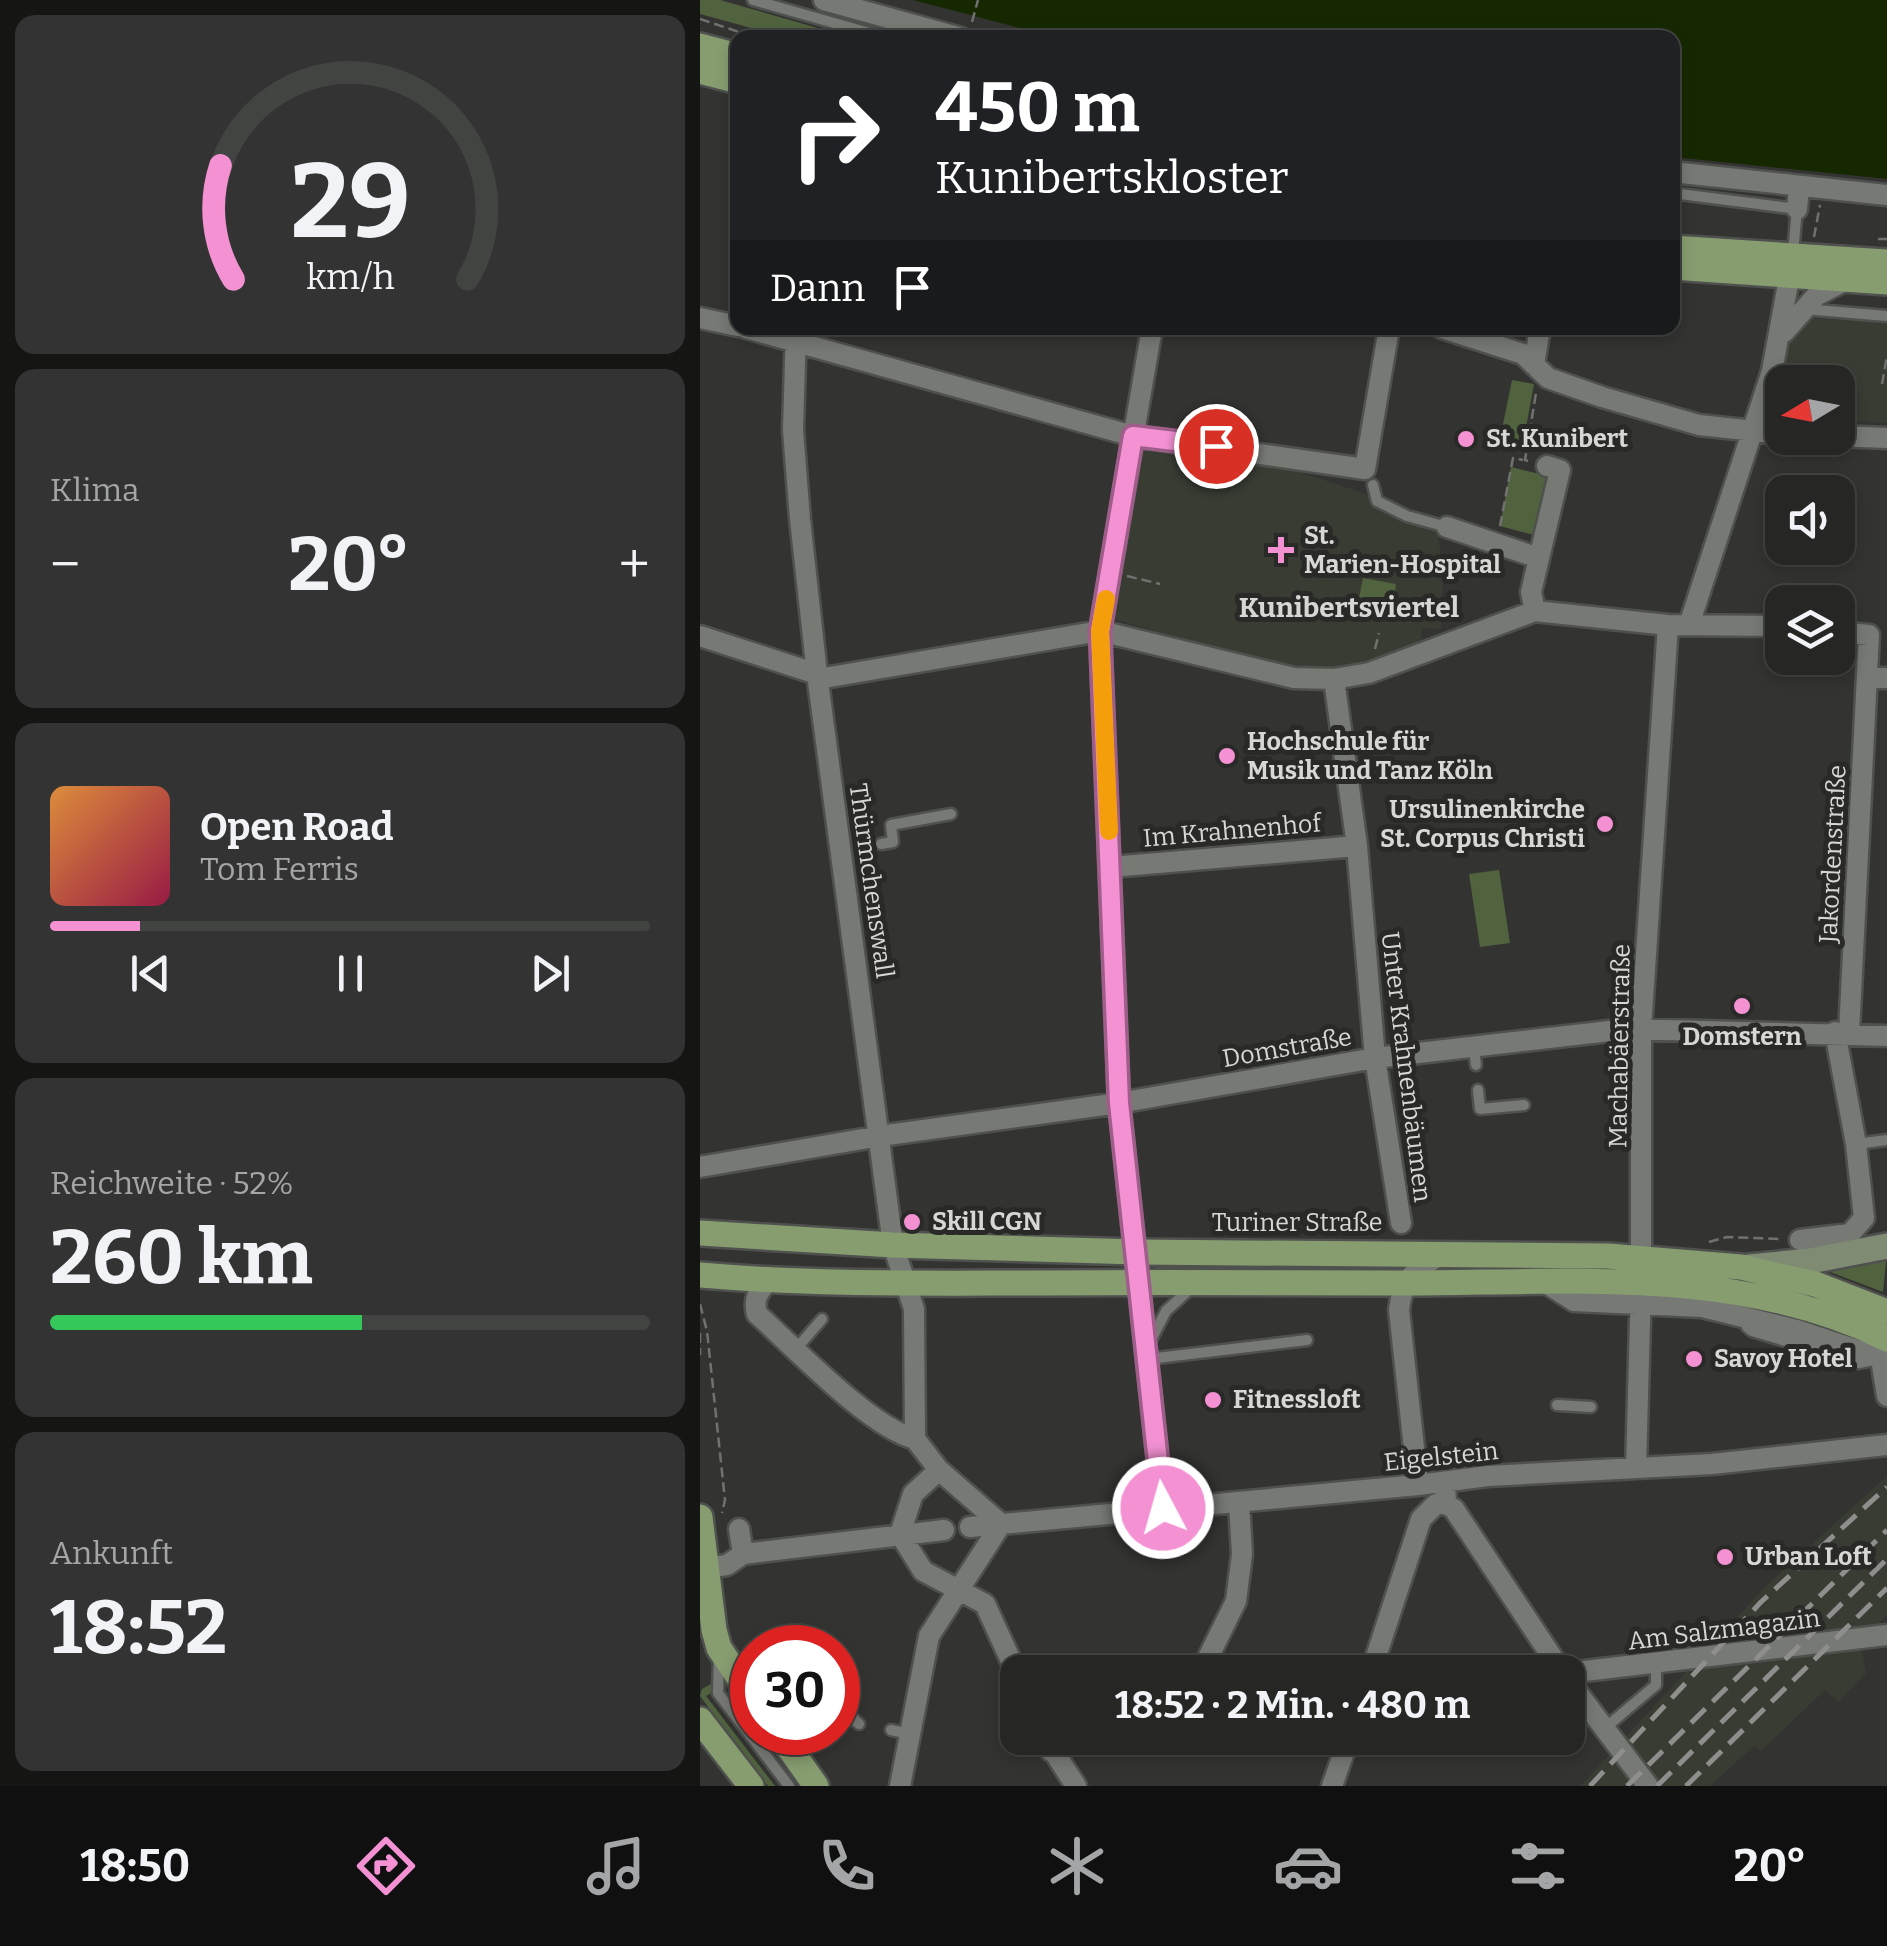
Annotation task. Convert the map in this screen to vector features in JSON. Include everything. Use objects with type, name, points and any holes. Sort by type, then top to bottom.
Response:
[{"type":"main road","points":[[700,46],[730,54]]},
{"type":"main road","points":[[700,71],[730,79]]},
{"type":"main road","points":[[1680,249],[1798,263],[1848,278],[1887,282]]},
{"type":"main road","points":[[1680,267],[1887,262]]},
{"type":"main road","name":"Turiner Straße","points":[[700,1234],[894,1245],[1086,1241],[1138,1252],[1444,1253],[1641,1283],[1741,1267],[1815,1284],[1887,1312]]},
{"type":"main road","points":[[1741,1267],[1810,1261],[1887,1246]]},
{"type":"main road","name":"Turiner Straße","points":[[700,1275],[768,1282],[906,1284],[1543,1281],[1710,1287],[1838,1317],[1885,1352]]},
{"type":"main road","points":[[709,1519],[704,1606],[719,1648],[730,1664]]},
{"type":"main road","points":[[700,1720],[751,1786]]},
{"type":"main road","points":[[794,1755],[816,1786]]},
{"type":"street","points":[[824,0],[935,30]]},
{"type":"street","points":[[1680,174],[1798,199],[1823,190],[1887,195]]},
{"type":"street","name":"Machabäerstraße","points":[[1636,1468],[1630,1409],[1641,1283],[1641,1029],[1678,625],[1752,433],[1798,263]]},
{"type":"street","name":"Machabäerstraße","points":[[1780,338],[1817,295],[1848,278]]},
{"type":"street","points":[[700,318],[730,324]]},
{"type":"street","name":"Thürmchenswall","points":[[794,335],[793,430],[818,676],[848,850],[894,1245],[914,1309],[914,1439]]},
{"type":"street","points":[[801,335],[1133,436],[1271,453],[1369,477],[1388,335]]},
{"type":"street","points":[[1151,335],[1100,631],[1121,1183],[1125,1219],[1138,1252],[1163,1508]]},
{"type":"street","points":[[1464,335],[1523,354],[1548,378],[1602,397],[1700,426],[1765,433]]},
{"type":"street","points":[[1538,368],[1540,335]]},
{"type":"street","points":[[1855,437],[1887,438]]},
{"type":"street","points":[[1535,611],[1531,592],[1560,470],[1547,466]]},
{"type":"street","points":[[1447,527],[1539,558]]},
{"type":"street","points":[[700,636],[818,676],[1100,631],[1294,678],[1334,679],[1369,673],[1535,611],[1678,625],[1765,626]]},
{"type":"street","name":"Jakordenstraße","points":[[1800,1240],[1850,1234],[1862,1222],[1865,1210],[1842,1033],[1878,636]]},
{"type":"street","name":"Unter Krahnenbäumen","points":[[1334,679],[1357,846],[1375,1058],[1401,1224]]},
{"type":"street","name":"Im Krahnenhof","points":[[1111,867],[1234,851],[1357,846]]},
{"type":"street","name":"Domstraße","points":[[700,1167],[880,1136],[1119,1103],[1375,1058],[1475,1056],[1641,1029],[1887,1036]]},
{"type":"street","points":[[1418,1485],[1399,1310],[1404,1283],[1414,1270],[1444,1253]]},
{"type":"street","points":[[768,1282],[757,1293],[757,1314],[875,1418],[899,1435],[914,1439],[940,1470],[1001,1524],[929,1636],[900,1732],[900,1786]]},
{"type":"street","name":"Turiner Straße","points":[[1641,1283],[1759,1324],[1885,1352]]},
{"type":"street","points":[[1885,1352],[1887,1396]]},
{"type":"street","name":"Eigelstein","points":[[970,1527],[1488,1476],[1636,1468],[1887,1445]]},
{"type":"street","points":[[940,1470],[913,1494],[900,1534],[922,1571],[985,1604],[1008,1655]]},
{"type":"street","points":[[1444,1482],[1446,1504]]},
{"type":"street","points":[[1209,1655],[1236,1601],[1242,1554],[1238,1502]]},
{"type":"street","points":[[1376,1655],[1422,1519],[1436,1504],[1454,1509],[1553,1655]]},
{"type":"street","points":[[706,1568],[727,1564],[740,1543],[944,1530]]},
{"type":"street","name":"Am Salzmagazin","points":[[1585,1673],[1887,1634]]},
{"type":"street","points":[[1585,1702],[1648,1786]]},
{"type":"street","points":[[1055,1755],[1076,1786]]},
{"type":"street","points":[[1332,1786],[1343,1755]]},
{"type":"lane","points":[[753,0],[859,30]]},
{"type":"lane","points":[[1680,192],[1798,199],[1798,263]]},
{"type":"lane","points":[[1804,308],[1887,316]]},
{"type":"lane","points":[[1369,477],[1377,501],[1407,516],[1447,527]]},
{"type":"lane","points":[[881,844],[893,842],[891,826],[951,814]]},
{"type":"lane","points":[[1478,1090],[1480,1108],[1524,1105]]},
{"type":"lane","points":[[1856,1144],[1887,1140]]},
{"type":"lane","points":[[1195,1285],[1166,1311],[1154,1330],[1146,1356],[1307,1340]]},
{"type":"lane","points":[[796,1349],[822,1319]]},
{"type":"lane","points":[[1557,1405],[1591,1407]]},
{"type":"lane","points":[[719,1648],[718,1692],[789,1786]]},
{"type":"lane","points":[[1604,1728],[1656,1684],[1656,1664]]},
{"type":"path","points":[[967,30],[978,0]]},
{"type":"path","points":[[700,19],[732,30]]},
{"type":"path","points":[[1798,263],[1823,190]]},
{"type":"path","points":[[1882,384],[1887,356]]},
{"type":"path","points":[[1525,460],[1538,368]]},
{"type":"path","points":[[1500,526],[1512,458],[1547,466]]},
{"type":"path","points":[[1110,573],[1160,584]]},
{"type":"path","points":[[1375,649],[1379,633]]},
{"type":"path","points":[[1695,1242],[1727,1238],[1800,1240]]},
{"type":"path","points":[[700,1304],[707,1330],[726,1500],[724,1512],[709,1519]]},
{"type":"path","points":[[700,1333],[700,1355]]},
{"type":"shaded area","points":[[700,0],[720,0],[825,30],[758,30],[700,14]]},
{"type":"shaded area","points":[[913,0],[1887,0],[1887,179],[1680,158],[1680,30],[1027,30]]},
{"type":"shaded area","points":[[1791,317],[1887,322],[1887,423],[1855,421],[1855,365],[1779,365]]},
{"type":"shaded area","points":[[1512,380],[1534,384],[1522,449],[1499,444]]},
{"type":"shaded area","name":"St. Marien-Hospital","points":[[1138,441],[1280,466],[1361,492],[1437,523],[1443,577],[1441,629],[1422,628],[1421,640],[1365,665],[1336,672],[1268,664],[1111,618]]},
{"type":"shaded area","points":[[1511,467],[1548,476],[1534,535],[1500,526]]},
{"type":"shaded area","points":[[1363,578],[1396,584],[1393,616],[1358,603]]},
{"type":"shaded area","points":[[1499,870],[1510,943],[1480,947],[1469,874]]},
{"type":"shaded area","points":[[1887,1252],[1883,1292],[1817,1267]]},
{"type":"shaded area","points":[[1387,1264],[1387,1275],[1158,1278],[1156,1267]]},
{"type":"shaded area","points":[[1887,1476],[1887,1615],[1860,1643],[1866,1673],[1838,1702],[1825,1690],[1761,1751],[1755,1745],[1710,1786],[1580,1786],[1765,1587]]},
{"type":"shaded area","points":[[711,1684],[713,1692],[706,1696],[730,1727],[730,1736],[700,1696],[702,1689]]},
{"type":"shaded area","points":[[745,1755],[751,1755],[775,1786],[768,1786]]},
{"type":"railway","points":[[1590,1786],[1761,1602],[1887,1487]]},
{"type":"railway","points":[[1627,1786],[1887,1530]]},
{"type":"railway","points":[[1657,1786],[1887,1559]]},
{"type":"railway","points":[[1686,1786],[1887,1588]]},
{"type":"slow traffic","points":[[1106,599],[1100,631],[1109,831]]},
{"type":"place","name":"St. Kunibert","points":[[1466,439]]},
{"type":"place","name":"St. Marien-Hospital","points":[[1281,550]]},
{"type":"place","name":"Hochschule für Musik und Tanz Köln","points":[[1227,756]]},
{"type":"place","name":"Ursulinenkirche St. Corpus Christi","points":[[1605,824]]},
{"type":"place","name":"Domstern","points":[[1742,1006]]},
{"type":"place","name":"Skill CGN","points":[[912,1222]]},
{"type":"place","name":"Savoy Hotel","points":[[1694,1359]]},
{"type":"place","name":"Fitnessloft","points":[[1213,1400]]},
{"type":"place","name":"Urban Loft","points":[[1725,1557]]},
{"type":"district","name":"Kunibertsviertel","points":[[1349,607]]},
{"type":"route","points":[[1163,1508],[1119,1103],[1100,631],[1133,436],[1216,446]]}]
